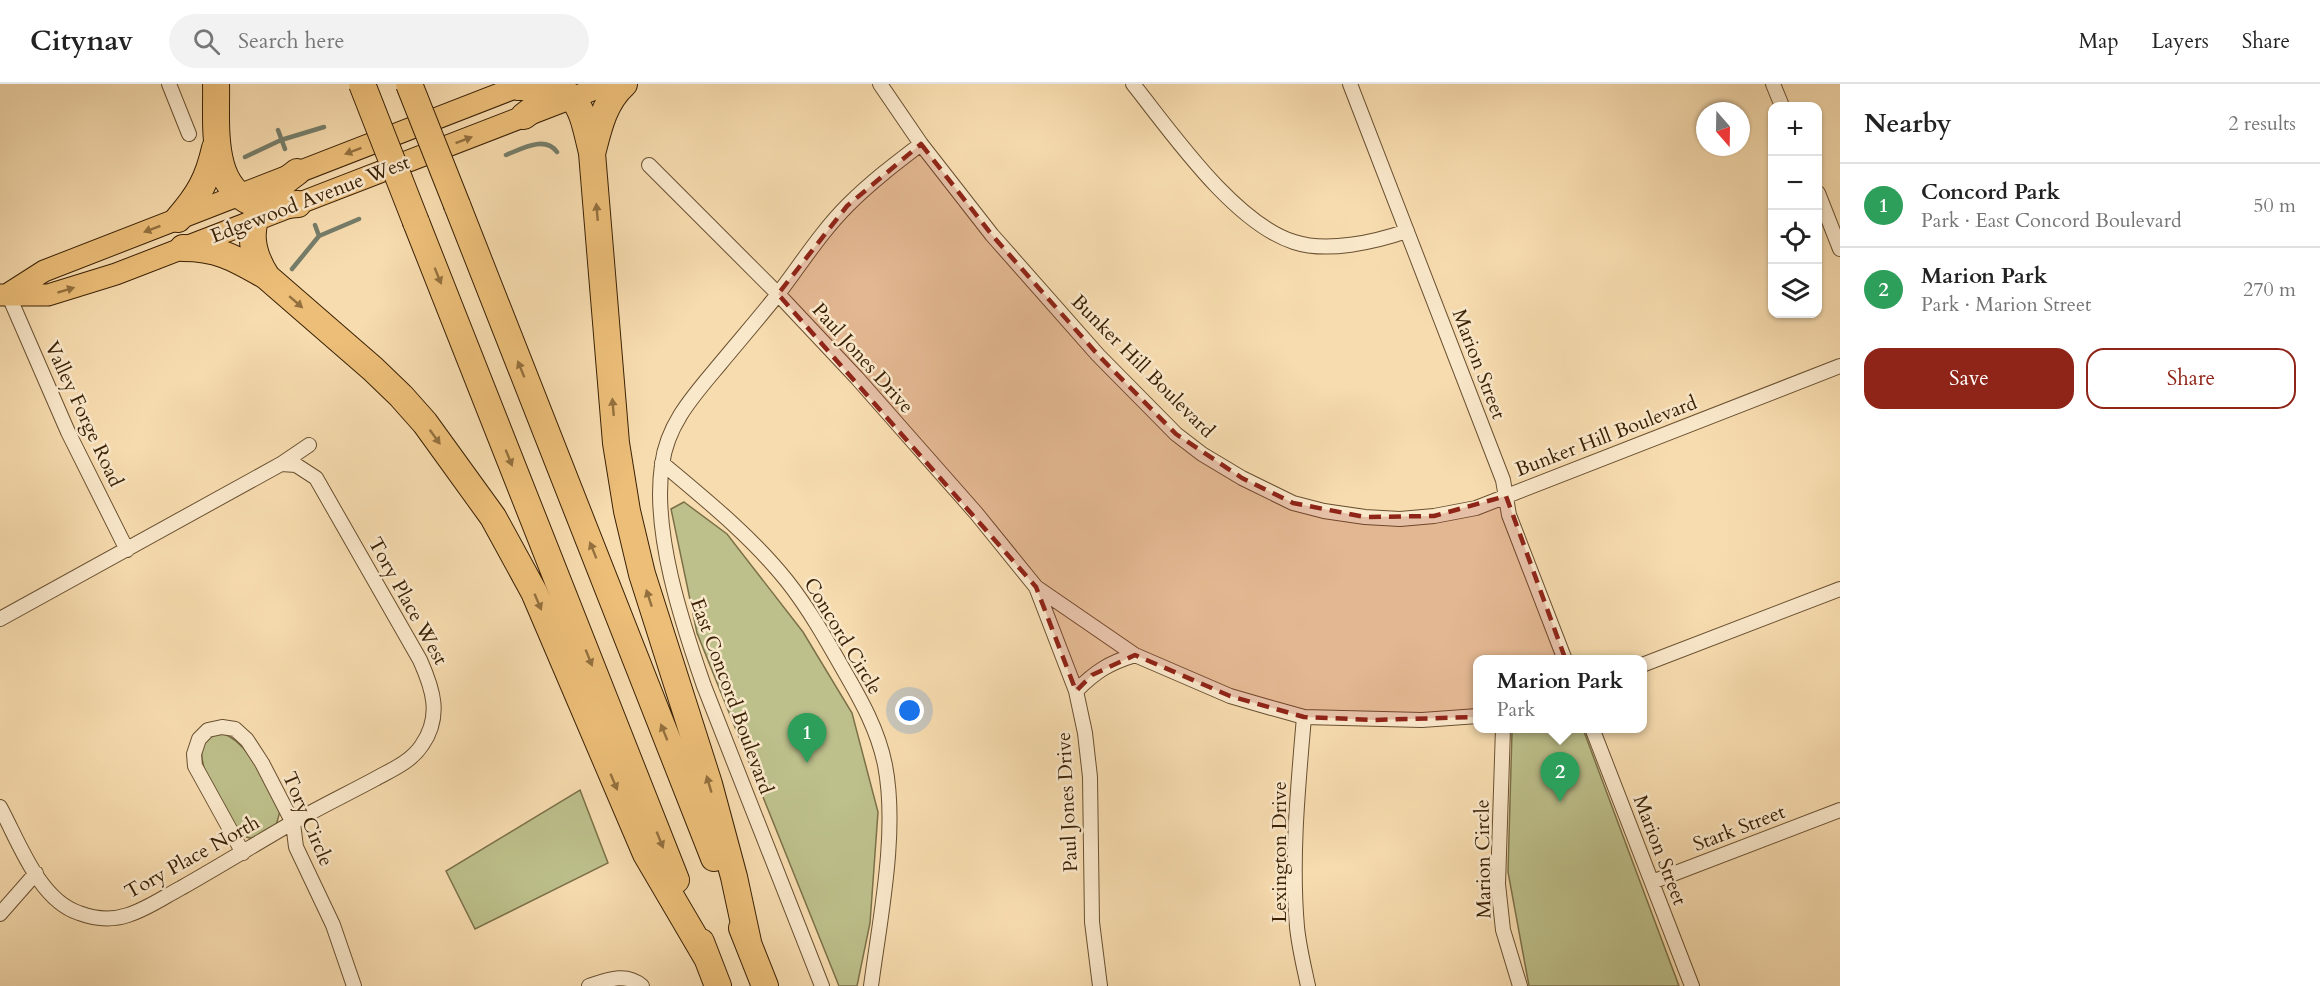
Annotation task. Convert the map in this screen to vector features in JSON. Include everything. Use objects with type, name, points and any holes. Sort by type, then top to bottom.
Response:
[{"type":"highway","points":[[216,84],[218,136],[223,174],[238,195],[259,213]]},
{"type":"highway","points":[[362,84],[718,986]]},
{"type":"highway","points":[[409,84],[765,986]]},
{"type":"highway","points":[[592,153],[609,102],[624,84]]},
{"type":"highway","points":[[522,85],[559,90],[582,110],[592,153],[616,443],[627,511],[642,574],[709,784],[734,877],[748,942]]},
{"type":"highway","points":[[524,116],[559,90]]},
{"type":"highway","points":[[178,219],[201,191],[212,164],[218,136]]},
{"type":"highway","points":[[267,277],[256,260],[253,247],[259,213],[281,184],[297,172]]},
{"type":"highway","points":[[259,213],[298,204]]},
{"type":"highway","points":[[183,248],[218,251],[267,277],[374,369],[425,423],[493,517],[534,592],[646,854],[707,958]]},
{"type":"main road","points":[[559,90],[608,84]]},
{"type":"main road","name":"Edgewood Avenue West","points":[[4,294],[44,271],[522,85]]},
{"type":"main road","name":"Edgewood Avenue West","points":[[298,204],[524,116]]},
{"type":"main road","name":"Edgewood Avenue West","points":[[4,294],[48,295],[116,274],[183,248],[259,213]]},
{"type":"street","points":[[169,84],[189,134]]},
{"type":"street","name":"Bunker Hill Boulevard","points":[[880,84],[921,144],[992,235],[1098,355],[1176,434],[1202,454],[1242,478],[1293,503],[1365,517],[1400,519],[1434,516],[1476,508],[1840,366]]},
{"type":"street","points":[[1133,84],[1181,145],[1240,210],[1270,233],[1297,243],[1325,245],[1380,240],[1407,231]]},
{"type":"street","name":"Marion Street","points":[[1350,84],[1503,480],[1509,515],[1563,655]]},
{"type":"street","points":[[1773,84],[1780,102]]},
{"type":"street","name":"East Concord Boulevard","points":[[822,986],[688,641],[676,596],[661,520],[662,463],[670,433],[687,404],[778,294],[822,235],[846,206],[876,178],[921,144]]},
{"type":"street","name":"Paul Jones Drive","points":[[650,165],[778,294],[864,386],[976,513],[1036,587],[1135,655],[1230,696],[1304,717],[1422,720],[1473,716]]},
{"type":"street","points":[[1822,204],[1840,249]]},
{"type":"street","name":"Valley Forge Road","points":[[4,294],[68,432],[127,550]]},
{"type":"street","points":[[0,619],[281,464],[309,445]]},
{"type":"street","name":"Concord Circle","points":[[662,463],[734,523],[787,580],[820,629],[877,734],[885,766],[889,814],[888,851],[871,986]]},
{"type":"street","name":"Tory Place West","points":[[281,464],[296,465],[316,478],[420,660],[432,686],[435,709],[431,728],[422,746],[405,762],[292,823]]},
{"type":"street","name":"Paul Jones Drive","points":[[1036,587],[1076,691],[1090,777],[1092,922],[1100,986]]},
{"type":"street","points":[[1647,663],[1840,590]]},
{"type":"street","points":[[1076,691],[1092,675],[1111,662],[1135,655]]},
{"type":"street","name":"Lexington Drive","points":[[1304,717],[1296,804],[1295,884],[1298,929],[1308,986]]},
{"type":"street","name":"Tory Circle","points":[[243,853],[195,766],[194,754],[199,740],[208,730],[222,727],[235,729],[247,740],[262,763],[292,823],[296,847],[333,925],[354,986]]},
{"type":"street","name":"Marion Circle","points":[[1503,733],[1498,884],[1503,930],[1520,986]]},
{"type":"street","name":"Marion Street","points":[[1594,733],[1692,986]]},
{"type":"street","name":"Tory Place North","points":[[0,807],[50,894],[61,904],[77,913],[105,918],[127,915],[146,908],[292,823]]},
{"type":"street","name":"Stark Street","points":[[1652,882],[1840,810]]},
{"type":"street","points":[[0,914],[36,873]]},
{"type":"street","points":[[589,986],[610,978],[635,980],[642,986]]},
{"type":"highlighted area","points":[[921,144],[992,235],[1098,355],[1176,434],[1242,478],[1293,503],[1365,517],[1434,516],[1506,496],[1577,691],[1474,717],[1374,720],[1304,717],[1230,696],[1135,655],[1092,675],[1076,691],[1036,587],[778,294],[847,206]]},
{"type":"green space","points":[[684,502],[727,534],[803,632],[852,713],[878,812],[870,923],[857,986],[839,986],[697,633],[671,509]]},
{"type":"green space","points":[[222,733],[232,738],[249,755],[280,811],[276,826],[254,839],[246,837],[238,830],[215,792],[202,761],[202,748],[208,738]]},
{"type":"green space","points":[[1512,733],[1584,733],[1679,986],[1529,986],[1508,872]]},
{"type":"green space","points":[[580,790],[608,863],[475,929],[446,871]]},
{"type":"waterway","points":[[245,157],[281,140],[324,127]]},
{"type":"waterway","points":[[278,130],[285,149]]},
{"type":"waterway","points":[[506,155],[540,144],[546,144],[557,152]]},
{"type":"waterway","points":[[292,269],[319,236],[359,219]]},
{"type":"waterway","points":[[315,225],[319,236]]},
{"type":"place","name":"Concord Park","points":[[807,763]]},
{"type":"place","name":"Marion Park","points":[[1560,802]]}]
